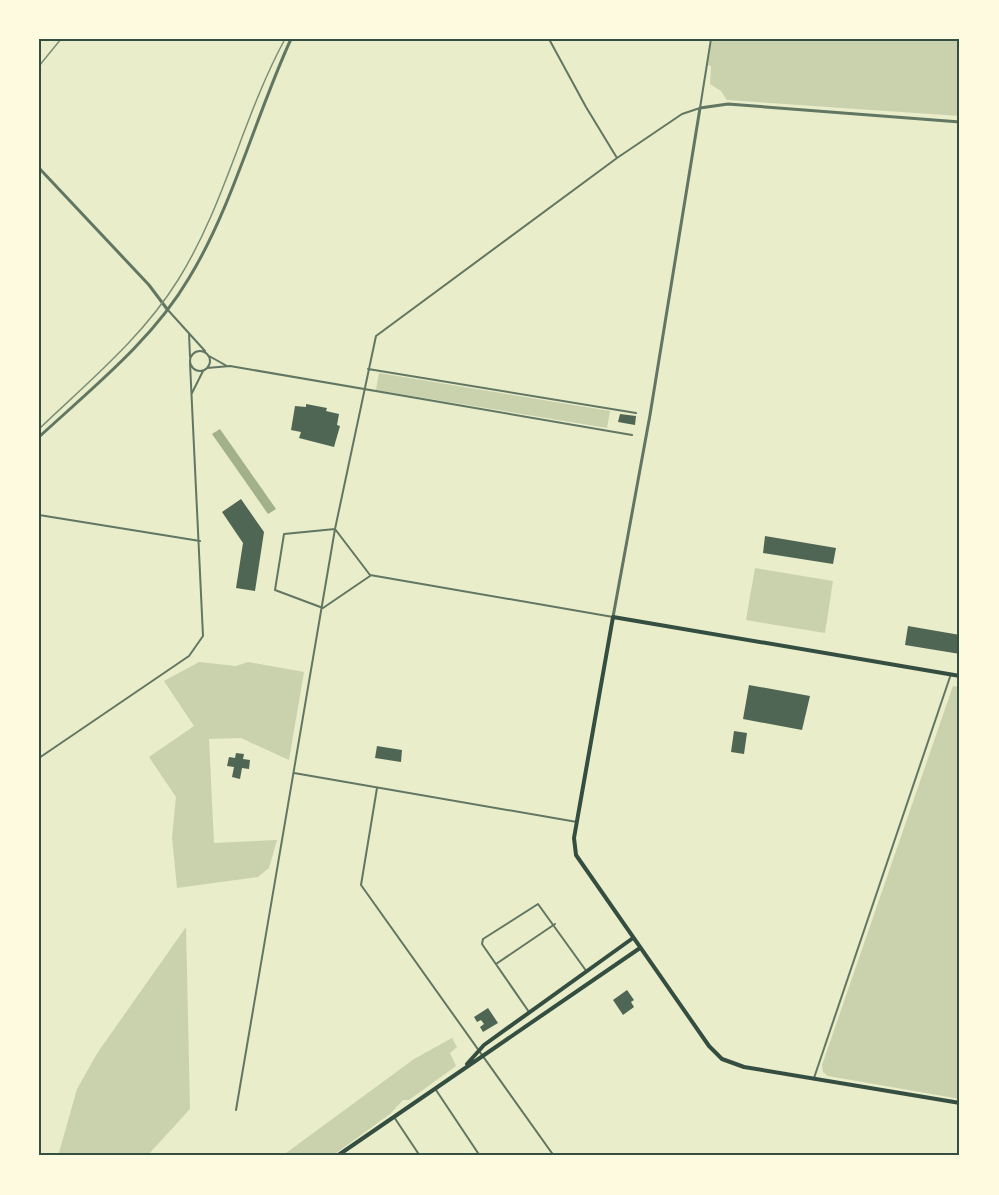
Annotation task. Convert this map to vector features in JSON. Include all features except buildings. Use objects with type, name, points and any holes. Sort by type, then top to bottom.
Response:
[{"type":"main road","points":[[960,675],[613,617],[574,838],[576,855],[714,1052],[722,1059],[744,1067],[960,1103]]},
{"type":"main road","points":[[464,1066],[477,1051],[633,938]]},
{"type":"main road","points":[[340,1155],[464,1066],[482,1058],[640,948]]},
{"type":"street","points":[[39,437],[134,348],[167,309],[201,256],[291,39]]},
{"type":"street","points":[[549,39],[617,158]]},
{"type":"street","points":[[335,529],[370,576],[613,617],[650,415],[711,39]]},
{"type":"street","points":[[237,1110],[335,529],[376,336],[617,158],[682,114],[700,108],[728,104],[960,122]]},
{"type":"street","points":[[39,168],[149,285],[208,355],[210,362],[191,395]]},
{"type":"street","points":[[39,758],[195,650],[204,627],[191,395],[191,340],[188,330]]},
{"type":"street","points":[[190,362],[196,352],[230,366],[632,435]]},
{"type":"street","points":[[190,362],[196,371],[230,366]]},
{"type":"street","points":[[368,369],[636,413]]},
{"type":"street","points":[[39,515],[200,541]]},
{"type":"street","points":[[323,608],[275,590],[284,534],[335,529]]},
{"type":"street","points":[[323,608],[370,576]]},
{"type":"street","points":[[814,1079],[951,674]]},
{"type":"street","points":[[294,773],[577,822]]},
{"type":"street","points":[[377,788],[361,885],[477,1051],[554,1156]]},
{"type":"street","points":[[529,1013],[482,942],[538,904],[555,924],[587,972]]},
{"type":"street","points":[[496,964],[555,924]]},
{"type":"street","points":[[434,1088],[480,1156]]},
{"type":"street","points":[[393,1117],[420,1156]]},
{"type":"shaded area","points":[[712,39],[960,39],[960,116],[727,100],[721,91],[710,84],[711,66],[708,65]]},
{"type":"shaded area","points":[[379,373],[610,411],[607,428],[376,390]]},
{"type":"shaded area","points":[[220,429],[276,509],[268,514],[212,434]]},
{"type":"shaded area","points":[[755,568],[833,581],[825,633],[746,620]]},
{"type":"shaded area","points":[[199,662],[236,666],[248,662],[304,672],[289,760],[241,738],[209,739],[214,843],[277,840],[269,868],[258,877],[177,888],[172,837],[176,797],[149,757],[194,726],[164,681]]},
{"type":"shaded area","points":[[953,686],[960,687],[960,1099],[828,1076],[823,1072],[822,1065]]},
{"type":"shaded area","points":[[186,927],[190,1109],[147,1156],[58,1156],[77,1089],[98,1052]]},
{"type":"shaded area","points":[[452,1038],[457,1047],[450,1053],[456,1066],[409,1100],[403,1100],[390,1114],[332,1156],[282,1156],[414,1059]]},
{"type":"railway","points":[[39,66],[61,39]]},
{"type":"railway","points":[[39,429],[131,340],[164,301],[178,280],[209,222],[257,99],[285,39]]}]
